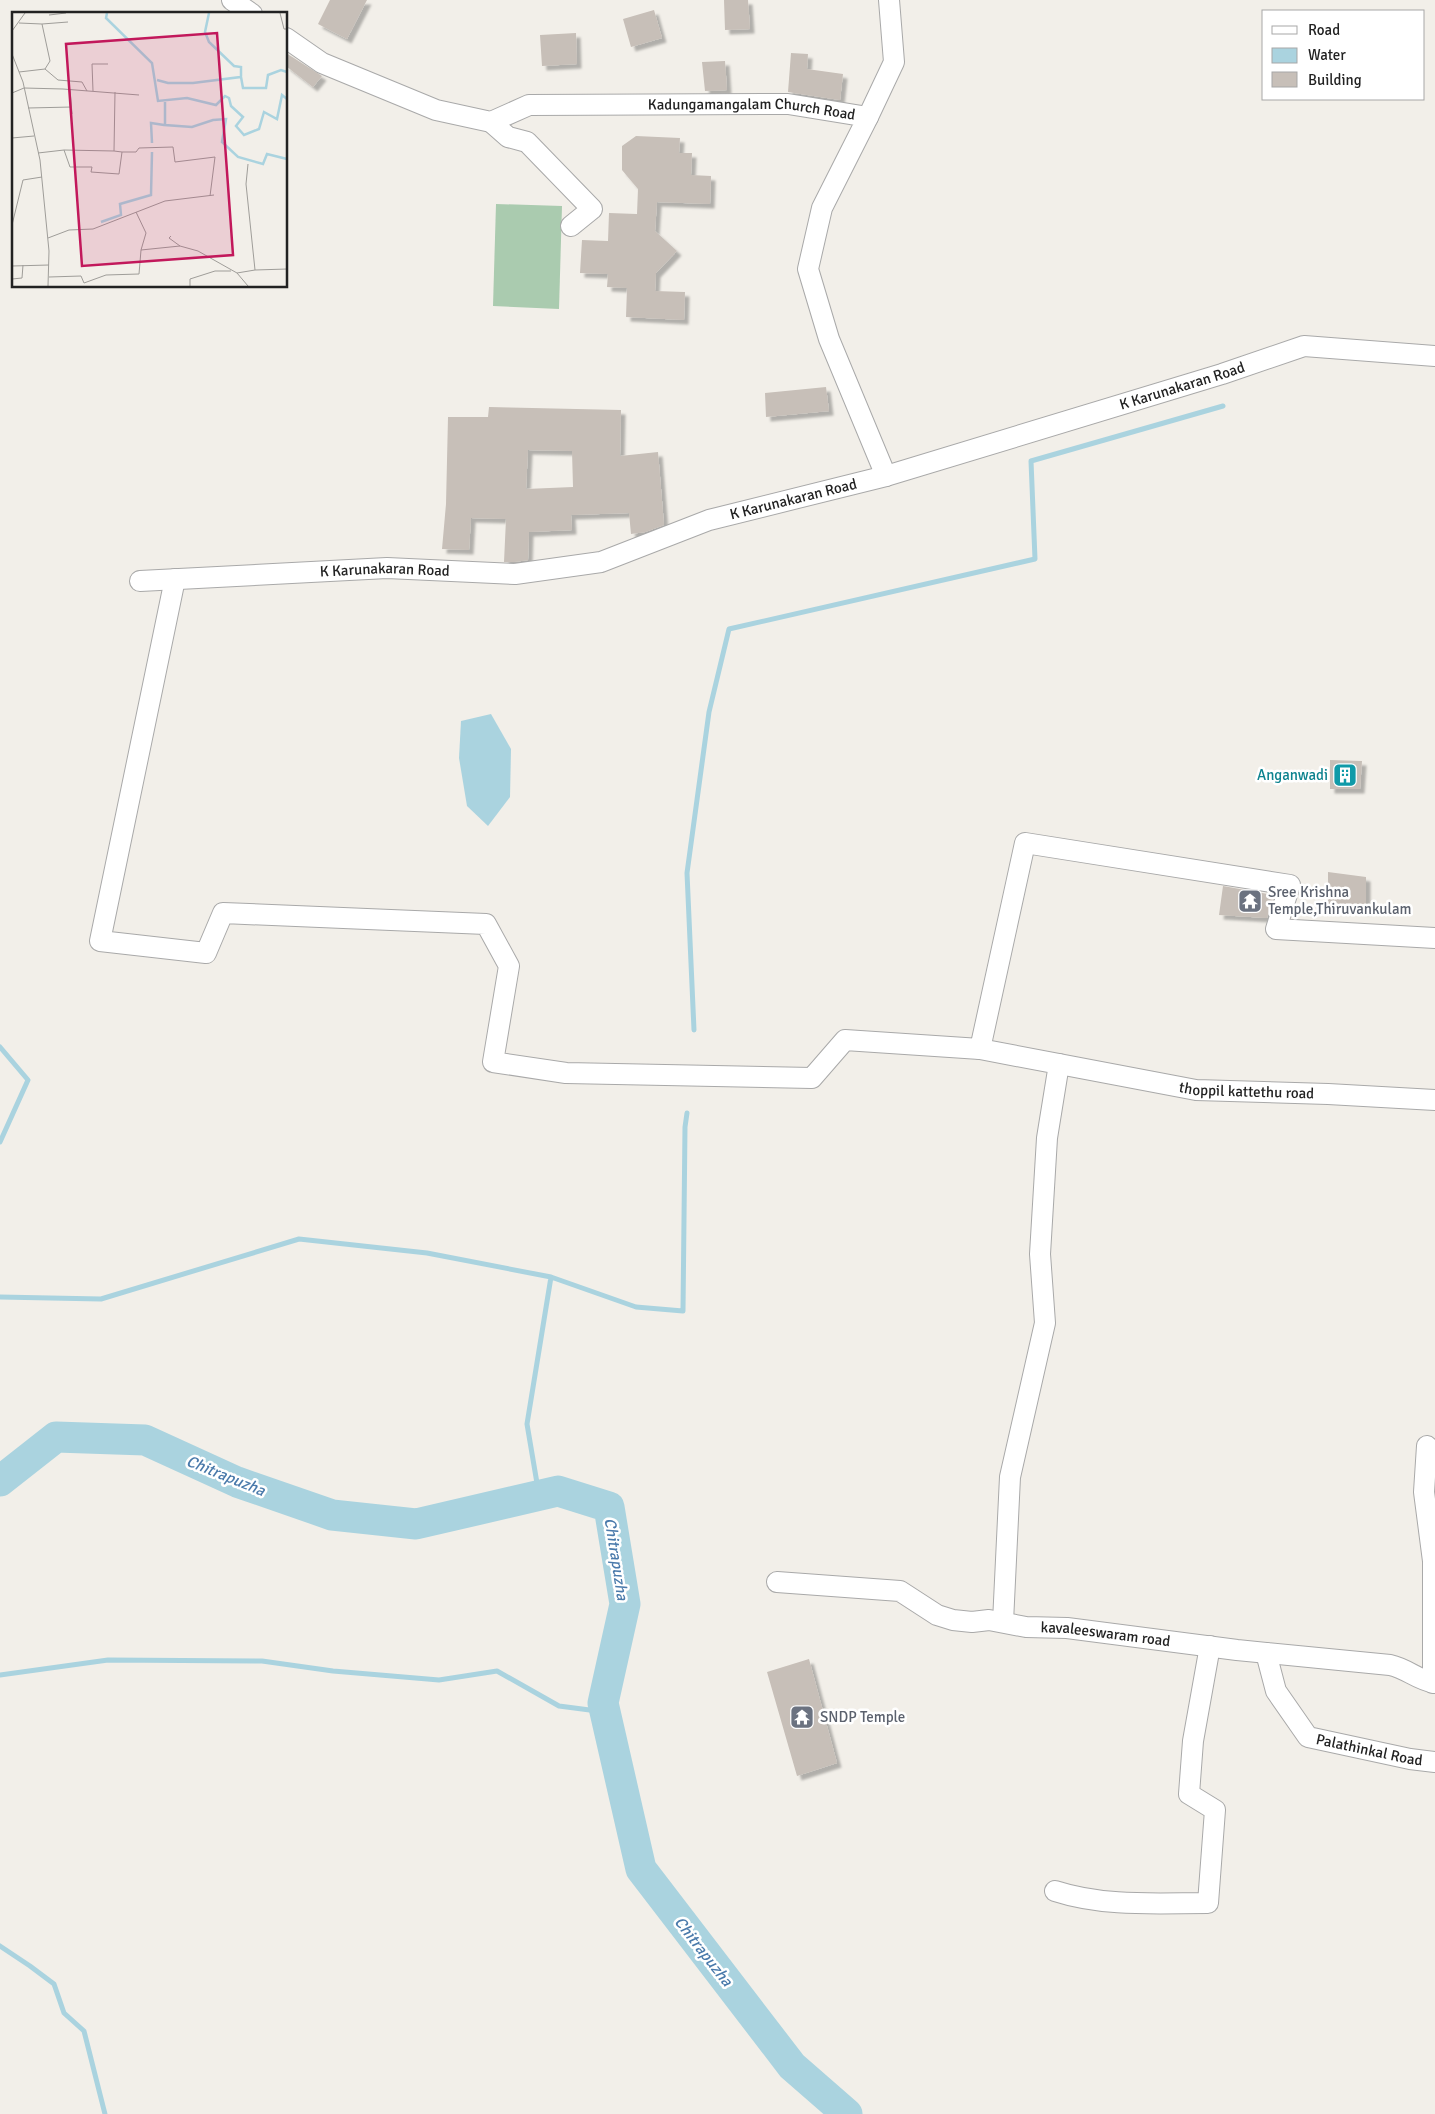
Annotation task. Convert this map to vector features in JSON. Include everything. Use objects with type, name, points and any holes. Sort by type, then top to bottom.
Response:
[{"type":"street","points":[[232,0],[249,12]]},
{"type":"street","points":[[868,117],[894,62],[889,0]]},
{"type":"street","points":[[288,39],[322,63],[436,110],[491,122],[508,137],[526,142],[592,209],[571,226]]},
{"type":"street","name":"Kadungamangalam Church Road","points":[[491,122],[529,105],[788,104],[868,117],[822,208],[808,270],[829,340],[886,476]]},
{"type":"street","name":"K Karunakaran Road","points":[[140,581],[387,568],[515,574],[601,562],[709,520],[886,476],[1222,374],[1304,346],[1435,356]]},
{"type":"street","name":"thoppil kattethu road","points":[[175,579],[100,941],[206,953],[223,912],[486,924],[509,966],[493,1062],[566,1073],[812,1078],[845,1040],[980,1049],[1196,1090],[1328,1094],[1435,1100]]},
{"type":"street","points":[[980,1049],[1025,843],[1290,885],[1276,929],[1435,938]]},
{"type":"street","points":[[1002,1622],[1010,1477],[1045,1323],[1040,1254],[1047,1138],[1059,1064]]},
{"type":"street","points":[[1427,1446],[1424,1492],[1431,1511],[1434,1683]]},
{"type":"street","name":"kavaleeswaram road","points":[[777,1582],[900,1591],[938,1615],[953,1620],[1002,1622],[1026,1627],[1068,1628],[1266,1653],[1390,1665],[1404,1668],[1419,1678],[1434,1683]]},
{"type":"street","points":[[1055,1891],[1073,1897],[1127,1904],[1208,1903],[1215,1810],[1189,1794],[1193,1741],[1210,1646]]},
{"type":"street","name":"Palathinkal Road","points":[[1266,1653],[1276,1691],[1308,1737],[1410,1759],[1435,1762]]},
{"type":"green space","points":[[496,204],[562,206],[559,309],[493,306]]},
{"type":"water","points":[[491,714],[511,749],[510,797],[488,826],[467,806],[459,758],[461,721]]},
{"type":"building","points":[[330,0],[367,0],[347,39],[318,24]]},
{"type":"building","points":[[724,0],[748,0],[750,29],[725,30]]},
{"type":"building","points":[[654,10],[662,38],[631,47],[623,19]]},
{"type":"building","points":[[576,33],[577,64],[542,66],[540,35]]},
{"type":"building","points":[[791,53],[808,54],[807,69],[843,74],[840,100],[788,92]]},
{"type":"building","points":[[288,54],[322,76],[313,87],[288,68]]},
{"type":"building","points":[[725,61],[727,90],[705,91],[702,62]]},
{"type":"building","points":[[636,136],[680,138],[679,153],[692,153],[691,175],[711,176],[710,204],[657,202],[655,231],[677,251],[656,273],[655,291],[685,292],[684,320],[626,317],[627,288],[607,287],[608,274],[580,273],[582,240],[608,241],[609,213],[637,214],[638,189],[622,170],[622,146]]},
{"type":"building","points":[[826,387],[829,411],[766,417],[765,393]]},
{"type":"building","points":[[489,407],[621,410],[620,456],[658,452],[664,525],[645,532],[631,534],[629,513],[571,515],[572,530],[529,532],[528,560],[504,562],[506,519],[471,518],[469,550],[442,549],[446,504],[448,417],[488,417]],"holes":[[[528,450],[572,451],[573,487],[526,489]]]},
{"type":"building","name":"Anganwadi","points":[[1330,760],[1362,761],[1360,789],[1330,789]]},
{"type":"building","points":[[1328,872],[1366,877],[1366,911],[1328,905]]},
{"type":"building","name":"Sree Krishna Temple,Thiruvankulam","points":[[1223,886],[1274,895],[1267,918],[1219,915]]},
{"type":"building","name":"SNDP Temple","points":[[809,1659],[837,1763],[797,1776],[767,1672]]},
{"type":"waterway","points":[[694,1030],[687,873],[709,712],[729,629],[1035,559],[1031,461],[1223,406]]},
{"type":"waterway","points":[[0,1047],[28,1080],[0,1142]]},
{"type":"waterway","points":[[551,1277],[636,1307],[683,1311],[685,1127],[687,1113]]},
{"type":"waterway","points":[[0,1297],[101,1299],[299,1239],[427,1253],[551,1277],[527,1424],[539,1495]]},
{"type":"waterway","name":"Chitrapuzha","points":[[0,1481],[56,1437],[145,1440],[237,1482],[332,1515],[416,1524],[558,1491],[609,1507],[625,1604],[603,1703],[641,1869],[792,2066],[847,2114]]},
{"type":"waterway","points":[[0,1675],[108,1660],[262,1661],[333,1671],[439,1680],[497,1671],[559,1706],[605,1712]]},
{"type":"waterway","points":[[0,1946],[54,1984],[64,2013],[84,2031],[105,2114]]},
{"type":"place","name":"Anganwadi","points":[[1345,775]]},
{"type":"place","name":"Sree Krishna Temple,Thiruvankulam","points":[[1250,901]]},
{"type":"place","name":"SNDP Temple","points":[[802,1717]]}]
